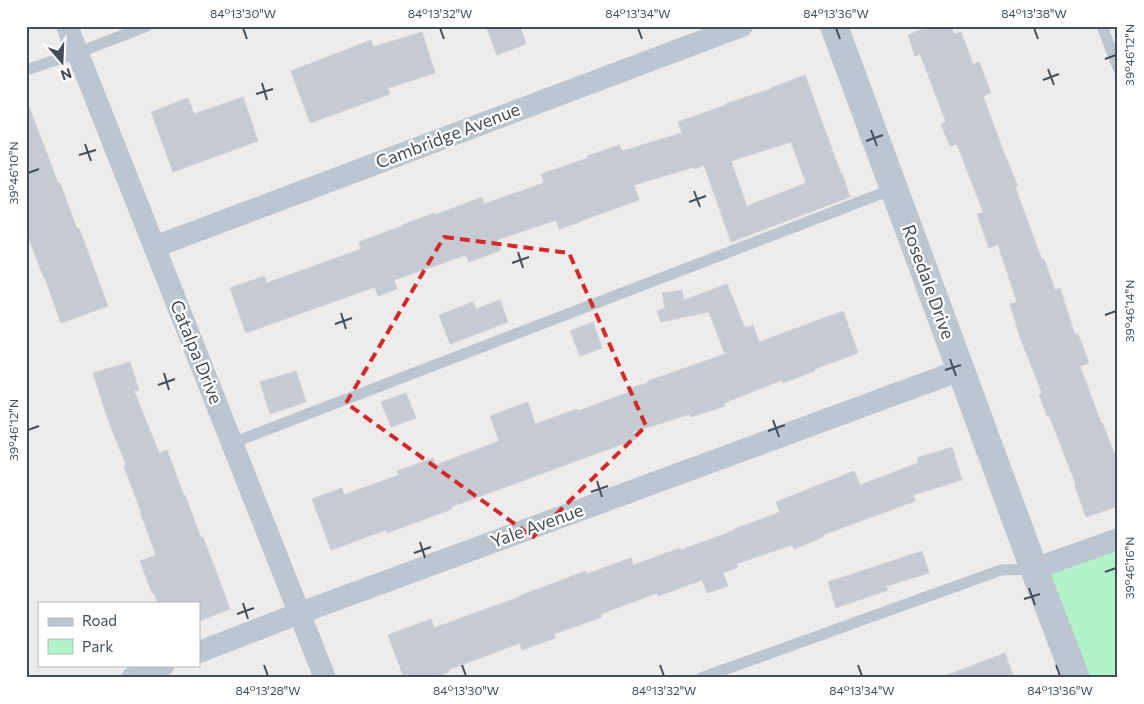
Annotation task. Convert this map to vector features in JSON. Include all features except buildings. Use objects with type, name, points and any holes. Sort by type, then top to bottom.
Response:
[{"type":"street","name":"Catalpa Drive","points":[[67,26],[325,678]]},
{"type":"street","name":"Cambridge Avenue","points":[[154,247],[742,26]]},
{"type":"street","name":"Rosedale Drive","points":[[834,26],[1034,570],[1076,678]]},
{"type":"street","name":"Yale Avenue","points":[[200,652],[300,613],[961,370]]},
{"type":"street","points":[[1034,570],[1118,539]]},
{"type":"street","points":[[132,678],[162,666]]},
{"type":"lane","points":[[26,70],[147,26]]},
{"type":"lane","points":[[1102,26],[1118,68]]},
{"type":"lane","points":[[232,443],[893,189]]},
{"type":"lane","points":[[701,678],[1001,570],[1034,570]]},
{"type":"highlighted area","points":[[444,237],[569,253],[646,426],[533,537],[346,403]]},
{"type":"green space","points":[[1118,539],[1118,678],[1076,678],[1034,569]]}]
